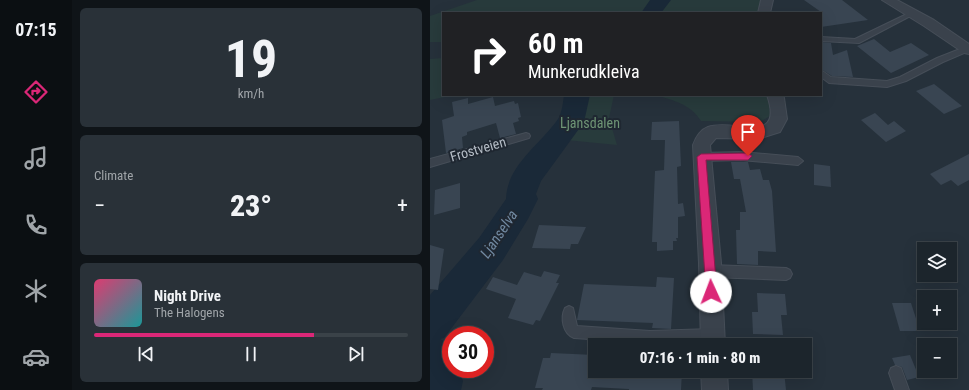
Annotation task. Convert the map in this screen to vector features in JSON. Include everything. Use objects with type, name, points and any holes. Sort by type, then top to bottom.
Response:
[{"type":"street","points":[[764,12],[767,0]]},
{"type":"street","points":[[888,0],[913,13],[969,50]]},
{"type":"street","points":[[712,338],[711,271],[701,157],[702,142],[707,135],[713,132],[758,133],[776,126],[779,118],[776,96]]},
{"type":"street","points":[[714,378],[715,390]]},
{"type":"lane","points":[[822,39],[856,41],[913,13]]},
{"type":"lane","points":[[822,74],[829,80],[886,84],[903,79],[940,60],[969,50]]},
{"type":"lane","name":"Frostveien","points":[[430,163],[526,136]]},
{"type":"lane","points":[[701,157],[741,156],[798,161]]},
{"type":"lane","points":[[711,271],[786,274]]},
{"type":"lane","points":[[569,312],[570,327],[574,332],[671,338]]},
{"type":"lane","points":[[896,373],[902,390]]},
{"type":"green space","points":[[477,0],[761,0],[758,12],[442,12],[442,42],[430,42],[430,16]]},
{"type":"green space","points":[[442,58],[442,96],[450,96],[430,100],[430,59]]},
{"type":"green space","name":"Ljansdalen","points":[[565,96],[614,96],[609,118],[617,145],[546,138],[560,119]]},
{"type":"green space","name":"Ljansdalen","points":[[659,96],[769,96],[770,116],[760,122],[701,121],[697,115],[687,107],[676,101]]},
{"type":"building","points":[[804,0],[842,0],[868,20],[822,27],[821,12]]},
{"type":"building","points":[[874,39],[890,52],[911,43],[929,55],[891,73],[857,46]]},
{"type":"building","points":[[822,42],[831,43],[833,55],[847,50],[853,77],[832,76],[822,70]]},
{"type":"building","points":[[934,84],[962,106],[944,114],[916,91]]},
{"type":"building","points":[[493,97],[495,106],[514,101],[515,104],[518,103],[521,117],[518,118],[519,121],[513,123],[516,134],[500,138],[496,123],[467,132],[467,135],[462,137],[463,148],[446,153],[442,120],[454,116],[452,102],[468,98],[468,104]]},
{"type":"building","points":[[875,113],[888,125],[894,121],[906,131],[886,142],[861,120]]},
{"type":"building","points":[[679,121],[681,166],[677,167],[678,204],[683,203],[685,216],[678,217],[678,238],[676,238],[677,241],[673,241],[673,250],[657,251],[657,242],[652,242],[655,171],[664,170],[665,140],[651,140],[652,122]]},
{"type":"building","points":[[969,154],[969,180],[958,186],[951,180],[941,185],[930,174]]},
{"type":"building","points":[[731,162],[748,162],[750,170],[760,169],[763,180],[769,180],[772,191],[776,252],[758,251],[758,265],[737,264],[736,230],[740,230],[740,212],[746,212],[740,179],[734,179]]},
{"type":"building","points":[[814,164],[830,166],[831,187],[814,185]]},
{"type":"building","points":[[460,183],[460,208],[434,215],[435,190]]},
{"type":"building","points":[[539,225],[586,227],[578,244],[571,244],[570,249],[532,248]]},
{"type":"building","points":[[430,245],[444,249],[438,290],[430,289]]},
{"type":"building","points":[[544,271],[560,275],[556,283],[559,283],[540,321],[536,320],[533,325],[508,318],[516,299],[486,289],[493,277],[517,285],[524,272],[541,277]]},
{"type":"building","points":[[657,277],[674,278],[671,329],[652,328],[653,323],[577,320],[584,284],[656,287]]},
{"type":"building","points":[[757,293],[785,294],[787,315],[781,315],[783,335],[753,334],[752,312],[758,312]]},
{"type":"building","points":[[892,303],[911,303],[917,322],[917,330],[920,331],[900,331]]},
{"type":"building","points":[[551,353],[588,355],[588,378],[682,378],[681,390],[629,390],[592,387],[591,390],[542,390],[543,388],[535,388],[543,358],[550,358]]},
{"type":"building","points":[[910,355],[917,372],[917,378],[907,380],[902,367],[895,365],[892,358]]},
{"type":"building","points":[[752,378],[785,378],[786,390],[753,390]]},
{"type":"waterway","name":"Ljanselva","points":[[652,12],[661,0]]},
{"type":"waterway","name":"Ljanselva","points":[[430,324],[491,249],[517,209],[522,199],[521,194],[527,177],[543,154],[571,122],[577,96]]},
{"type":"waterway","name":"Ljanselva","points":[[430,355],[436,358],[442,381],[440,390]]},
{"type":"route","points":[[711,292],[706,201],[701,157],[748,156]]}]
